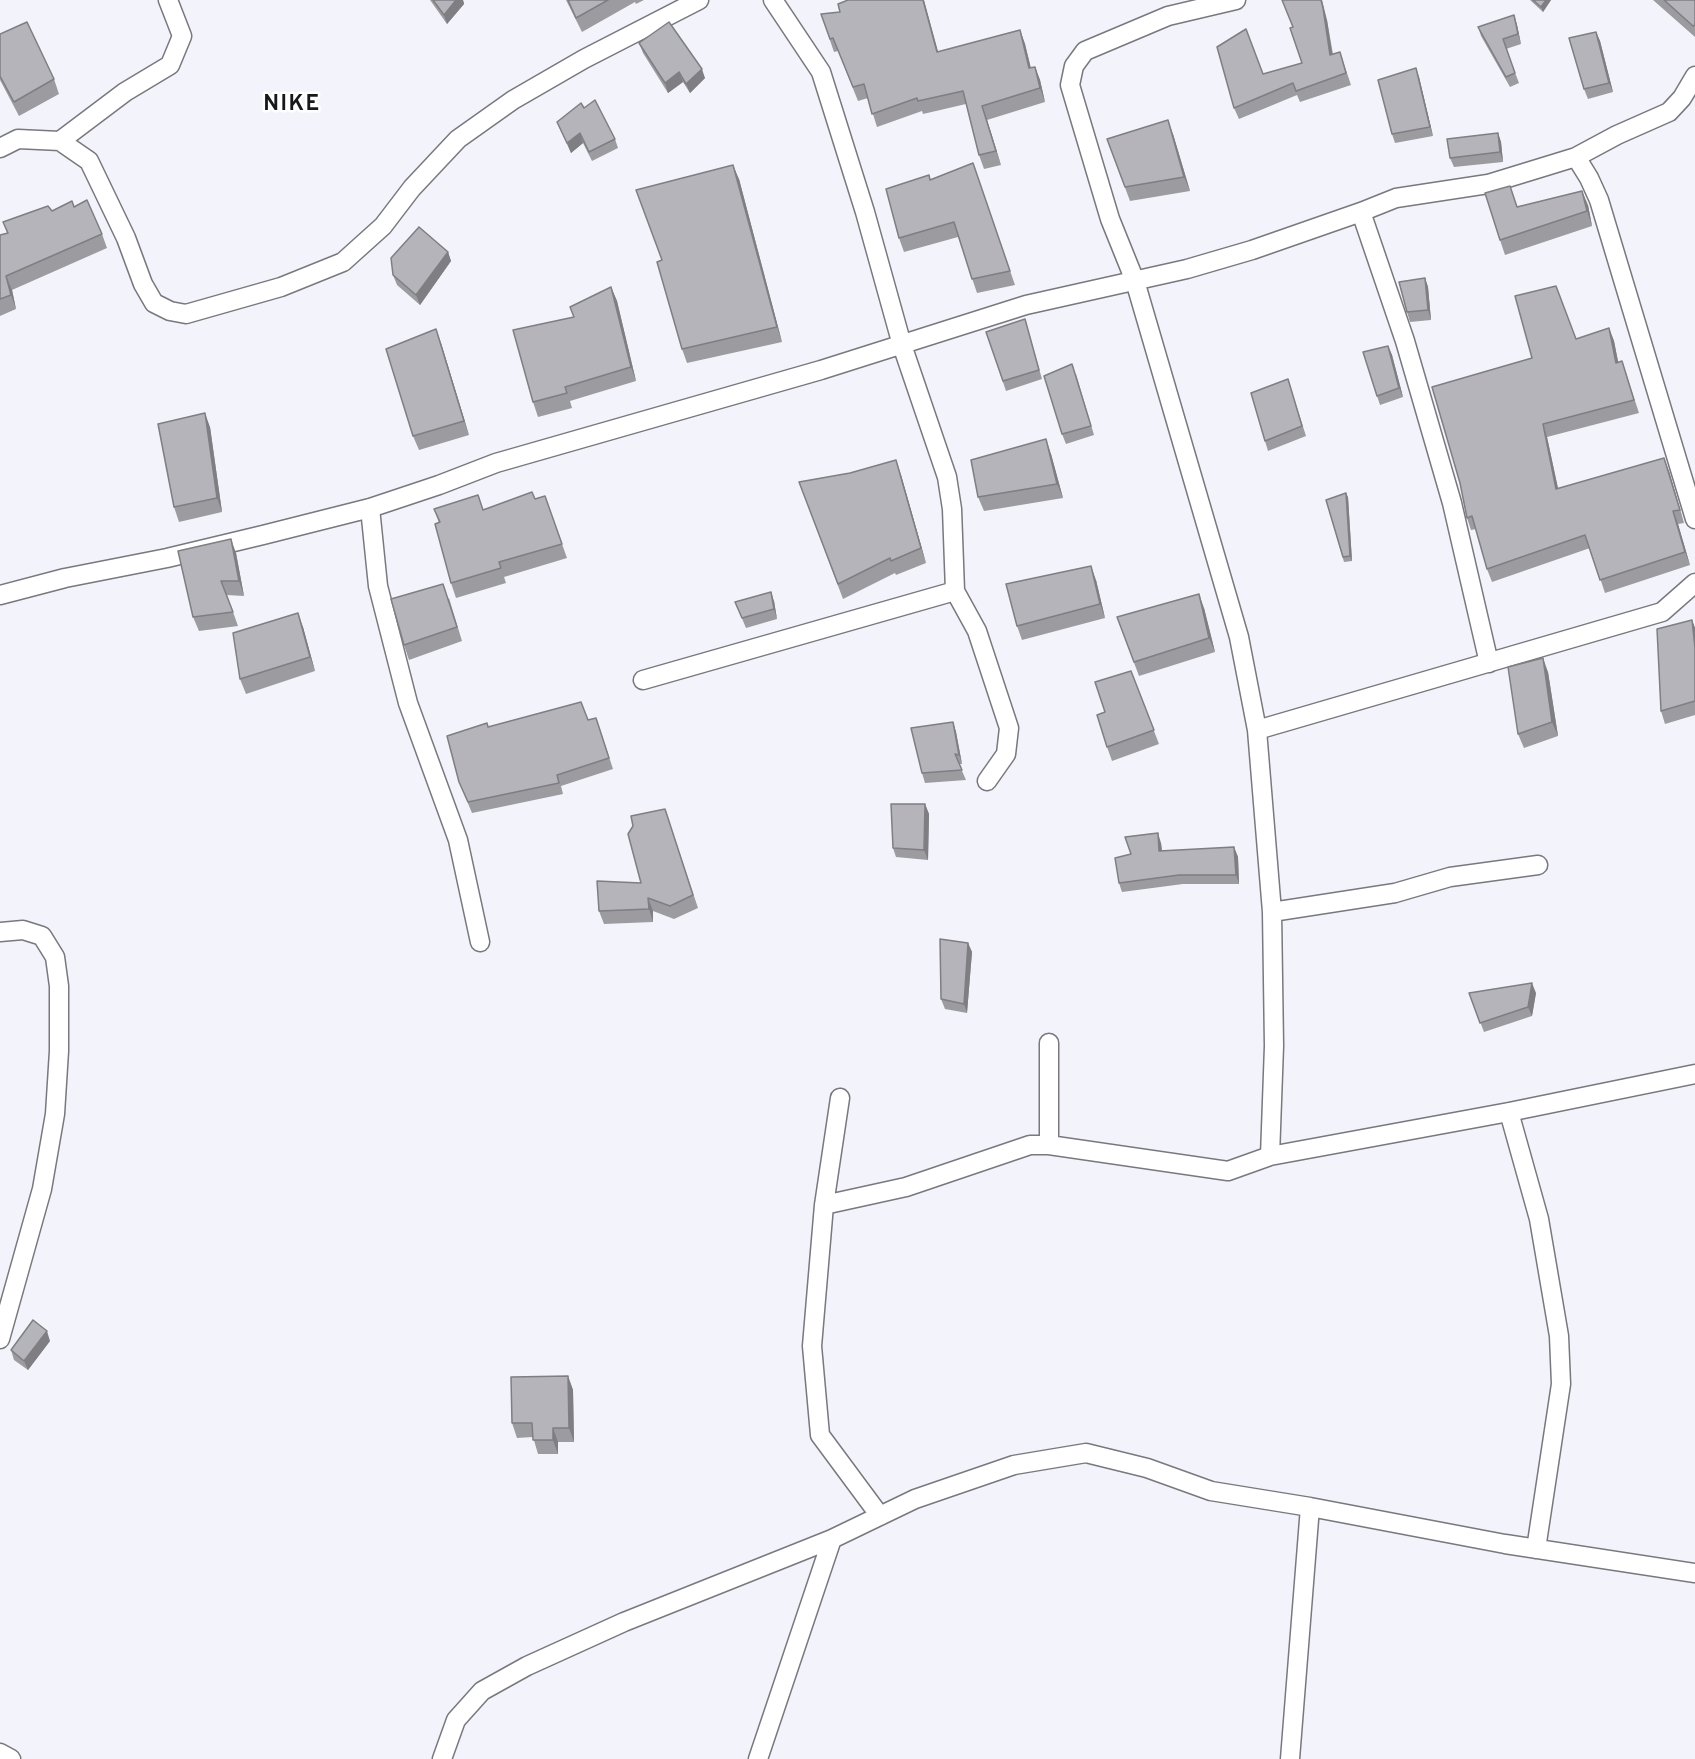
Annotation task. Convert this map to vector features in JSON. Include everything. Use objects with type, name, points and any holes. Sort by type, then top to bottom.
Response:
[{"type":"street","points":[[60,141],[125,92],[170,65],[182,36],[168,0]]},
{"type":"street","points":[[0,148],[18,139],[60,141],[89,161],[126,238],[143,284],[154,303],[170,311],[186,314],[281,286],[343,262],[383,226],[412,188],[458,139],[513,100],[574,65],[699,0]]},
{"type":"street","points":[[773,0],[821,72],[865,212],[902,345],[947,477],[952,509],[955,591],[977,632],[1009,729],[1006,754],[987,781]]},
{"type":"street","points":[[1236,0],[1168,16],[1085,51],[1074,66],[1070,85],[1110,219],[1135,281],[1239,637],[1257,730],[1272,912],[1274,1046],[1270,1156]]},
{"type":"street","points":[[0,595],[64,578],[263,535],[370,508],[496,463],[811,373],[1026,305],[1187,269],[1252,250],[1396,198],[1488,184],[1576,157],[1617,135],[1669,112],[1682,98],[1695,76]]},
{"type":"street","points":[[1576,157],[1599,200],[1695,519]]},
{"type":"street","points":[[1361,212],[1405,341],[1449,493],[1489,663]]},
{"type":"street","points":[[370,508],[378,586],[408,703],[458,840],[480,942]]},
{"type":"street","points":[[1257,730],[1662,612],[1695,583]]},
{"type":"street","points":[[643,680],[955,591]]},
{"type":"street","points":[[1272,912],[1395,893],[1450,878],[1538,865]]},
{"type":"street","points":[[0,932],[23,930],[42,936],[55,957],[59,986],[59,1051],[55,1114],[42,1189],[0,1339]]},
{"type":"street","points":[[1049,1043],[1049,1145]]},
{"type":"street","points":[[824,1204],[906,1187],[1030,1145],[1049,1145],[1228,1171],[1270,1156],[1509,1112],[1695,1074]]},
{"type":"street","points":[[840,1098],[824,1204],[812,1346],[820,1435],[880,1515]]},
{"type":"street","points":[[1509,1112],[1539,1219],[1559,1336],[1561,1384],[1536,1549]]},
{"type":"street","points":[[442,1759],[456,1720],[482,1691],[527,1666],[624,1622],[832,1539],[915,1499],[1014,1465],[1086,1453],[1148,1468],[1211,1491],[1310,1506],[1536,1549],[1695,1573]]},
{"type":"street","points":[[1290,1759],[1310,1506]]},
{"type":"street","points":[[758,1759],[832,1539]]},
{"type":"street","points":[[0,1753],[11,1759]]},
{"type":"building","points":[[433,0],[456,0],[444,15]]},
{"type":"building","points":[[568,0],[608,0],[576,18]]},
{"type":"building","points":[[848,0],[923,0],[937,52],[1020,30],[1029,68],[1035,67],[1040,88],[982,106],[996,151],[979,155],[963,91],[918,101],[917,98],[872,114],[864,84],[853,87],[821,14],[840,12],[838,4]]},
{"type":"building","points":[[1282,0],[1321,0],[1330,55],[1340,52],[1346,73],[1296,91],[1293,83],[1234,108],[1217,47],[1246,29],[1263,74],[1302,63],[1290,28],[1293,27]]},
{"type":"building","points":[[1533,0],[1546,0],[1541,7]]},
{"type":"building","points":[[1664,0],[1695,0],[1695,25],[1693,26]]},
{"type":"building","points":[[1514,15],[1518,34],[1503,39],[1515,73],[1506,77],[1478,27]]},
{"type":"building","points":[[27,22],[54,79],[14,102],[0,76],[0,34]]},
{"type":"building","points":[[669,22],[702,69],[686,84],[679,72],[665,83],[639,43]]},
{"type":"building","points":[[1596,32],[1609,83],[1584,89],[1569,38]]},
{"type":"building","points":[[1416,68],[1430,127],[1392,134],[1378,80]]},
{"type":"building","points":[[595,100],[615,139],[589,152],[580,133],[567,143],[557,122],[581,103],[584,108]]},
{"type":"building","points":[[1168,120],[1184,177],[1125,187],[1107,139]]},
{"type":"building","points":[[1498,133],[1500,152],[1450,158],[1447,139]]},
{"type":"building","points":[[973,163],[1010,271],[972,279],[954,222],[899,238],[886,189],[929,175],[930,180]]},
{"type":"building","points":[[733,165],[777,327],[682,349],[657,262],[662,260],[636,190]]},
{"type":"building","points":[[1510,186],[1517,207],[1582,191],[1587,211],[1500,240],[1485,193]]},
{"type":"building","points":[[87,200],[102,234],[6,276],[11,295],[0,299],[0,235],[8,233],[3,222],[48,206],[52,211],[72,201],[74,207]]},
{"type":"building","points":[[419,227],[448,252],[416,295],[393,275],[391,258]]},
{"type":"building","points":[[1425,278],[1428,310],[1407,312],[1399,282]]},
{"type":"building","points":[[1556,286],[1576,339],[1609,328],[1616,363],[1622,361],[1634,400],[1543,424],[1556,489],[1664,458],[1680,510],[1673,511],[1685,552],[1600,580],[1585,535],[1487,569],[1472,516],[1467,518],[1460,483],[1432,387],[1532,358],[1515,296]]},
{"type":"building","points":[[611,287],[631,367],[565,387],[567,393],[533,402],[513,330],[574,317],[570,307]]},
{"type":"building","points":[[1025,319],[1039,370],[1003,381],[986,332]]},
{"type":"building","points":[[436,329],[464,421],[413,436],[386,349]]},
{"type":"building","points":[[1388,346],[1399,388],[1377,396],[1363,352]]},
{"type":"building","points":[[1072,364],[1091,426],[1062,434],[1044,376]]},
{"type":"building","points":[[1288,379],[1302,426],[1265,441],[1251,393]]},
{"type":"building","points":[[205,413],[217,498],[174,507],[158,424]]},
{"type":"building","points":[[1046,439],[1057,484],[978,497],[971,460]]},
{"type":"building","points":[[896,460],[921,548],[891,561],[890,558],[838,584],[799,482],[850,473]]},
{"type":"building","points":[[532,492],[535,499],[545,496],[562,544],[499,562],[501,568],[451,583],[435,524],[440,522],[434,509],[478,495],[483,510]]},
{"type":"building","points":[[1346,493],[1350,556],[1343,557],[1326,500]]},
{"type":"building","points":[[231,539],[239,581],[221,581],[233,612],[193,617],[178,551]]},
{"type":"building","points":[[1091,566],[1100,604],[1017,626],[1006,584]]},
{"type":"building","points":[[443,584],[457,627],[404,645],[391,599]]},
{"type":"building","points":[[771,592],[774,609],[742,618],[735,602]]},
{"type":"building","points":[[1199,594],[1209,638],[1134,662],[1117,617]]},
{"type":"building","points":[[298,613],[310,657],[240,679],[233,633]]},
{"type":"building","points":[[1692,620],[1695,648],[1695,701],[1661,711],[1657,629]]},
{"type":"building","points":[[1543,658],[1552,722],[1518,734],[1508,667]]},
{"type":"building","points":[[1131,671],[1154,730],[1107,747],[1097,715],[1105,712],[1095,682]]},
{"type":"building","points":[[581,702],[588,720],[596,718],[609,758],[557,775],[559,783],[468,802],[459,782],[447,736],[487,723],[488,727]]},
{"type":"building","points":[[953,722],[959,755],[955,754],[962,770],[922,773],[911,728]]},
{"type":"building","points":[[891,804],[925,804],[924,850],[893,848]]},
{"type":"building","points":[[665,809],[693,895],[670,906],[648,898],[649,909],[599,911],[597,881],[641,883],[628,834],[633,826],[631,816]]},
{"type":"building","points":[[1158,833],[1159,851],[1234,847],[1236,875],[1179,875],[1119,883],[1115,858],[1131,854],[1125,837]]},
{"type":"building","points":[[940,939],[968,943],[964,1004],[941,999]]},
{"type":"building","points":[[1532,983],[1528,1007],[1480,1023],[1469,993]]},
{"type":"building","points":[[33,1320],[47,1331],[24,1361],[11,1350]]},
{"type":"building","points":[[568,1376],[569,1428],[553,1428],[553,1440],[533,1440],[532,1423],[512,1423],[511,1377]]},
{"type":"district","name":"NIKE","points":[[292,106]]}]
